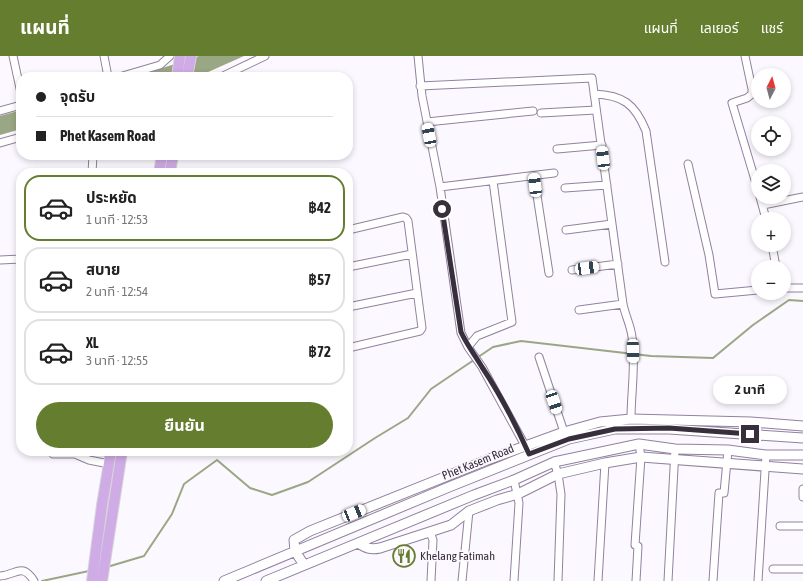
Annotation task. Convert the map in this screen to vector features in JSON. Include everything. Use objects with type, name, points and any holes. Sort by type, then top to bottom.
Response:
[{"type":"main road","points":[[178,72],[180,56]]},
{"type":"main road","points":[[188,72],[191,56]]},
{"type":"main road","points":[[304,565],[295,551],[294,540],[310,531],[487,460],[528,451],[564,432],[600,422],[631,419],[669,424],[751,422],[803,426]]},
{"type":"main road","name":"Phet Kasem Road","points":[[224,581],[528,451],[569,439],[615,429],[669,424],[803,438]]},
{"type":"main road","points":[[266,581],[474,494],[514,480],[554,462],[640,444],[676,448],[728,450],[766,455],[803,456]]},
{"type":"main road","points":[[92,581],[96,546],[111,456]]},
{"type":"main road","points":[[102,581],[121,456]]},
{"type":"main road","points":[[358,543],[364,548],[371,550],[430,532],[451,525],[469,511],[497,500],[518,494],[558,474],[605,463],[642,457],[803,469]]},
{"type":"street","points":[[13,56],[16,72]]},
{"type":"street","points":[[104,56],[107,72]]},
{"type":"street","points":[[137,72],[160,65],[170,56]]},
{"type":"street","points":[[231,72],[265,56]]},
{"type":"street","points":[[418,56],[420,86],[440,187],[461,332],[468,347],[482,367],[528,451]]},
{"type":"street","points":[[745,56],[752,94],[747,98],[732,103],[751,167]]},
{"type":"street","points":[[420,86],[592,78],[623,304],[632,336],[633,366],[631,419]]},
{"type":"street","points":[[594,94],[607,94],[622,99],[632,108],[646,131],[665,262]]},
{"type":"street","points":[[0,111],[16,106]]},
{"type":"street","points":[[427,122],[537,112],[596,110]]},
{"type":"street","points":[[0,143],[16,139]]},
{"type":"street","points":[[557,149],[602,145]]},
{"type":"street","points":[[688,164],[715,294],[751,291]]},
{"type":"street","points":[[440,187],[554,173]]},
{"type":"street","points":[[534,176],[549,273]]},
{"type":"street","points":[[468,347],[478,336],[512,322],[493,181]]},
{"type":"street","points":[[565,188],[606,185]]},
{"type":"street","points":[[764,212],[763,205],[803,197]]},
{"type":"street","points":[[353,229],[403,217],[406,218],[408,221],[422,328],[420,331],[353,347]]},
{"type":"street","points":[[566,230],[612,224]]},
{"type":"street","points":[[353,266],[412,254]]},
{"type":"street","points":[[0,260],[16,259]]},
{"type":"street","points":[[572,270],[618,264]]},
{"type":"street","points":[[791,288],[803,288]]},
{"type":"street","points":[[353,306],[417,293]]},
{"type":"street","points":[[579,310],[623,304]]},
{"type":"street","points":[[539,357],[564,432]]},
{"type":"street","points":[[636,581],[638,546],[635,545],[642,457],[640,444]]},
{"type":"street","points":[[668,581],[676,448]]},
{"type":"street","points":[[713,581],[719,493],[724,493],[728,450]]},
{"type":"street","points":[[758,581],[766,455]]},
{"type":"street","points":[[80,456],[89,460],[109,464]]},
{"type":"street","points":[[554,462],[558,474],[561,494],[558,581]]},
{"type":"street","points":[[598,581],[605,463]]},
{"type":"street","points":[[514,480],[519,503],[514,581]]},
{"type":"street","points":[[803,489],[803,497]]},
{"type":"street","points":[[474,494],[478,508]]},
{"type":"street","points":[[462,581],[469,511]]},
{"type":"street","points":[[780,526],[803,526]]},
{"type":"street","points":[[430,532],[433,540],[431,581]]},
{"type":"street","points":[[773,569],[803,569]]},
{"type":"street","points":[[0,576],[23,571],[29,573],[34,581]]},
{"type":"shaded area","points":[[199,56],[244,56],[208,72],[150,72]]},
{"type":"shaded area","points":[[16,111],[16,130],[0,135],[0,116]]},
{"type":"waterway","points":[[353,452],[408,418],[431,389],[493,347],[521,341],[651,356],[713,358],[753,325],[789,300],[803,301]]},
{"type":"waterway","points":[[107,567],[144,556],[172,514],[184,484],[217,460],[250,488],[272,495],[308,482],[348,456]]},
{"type":"waterway","points":[[42,581],[89,571]]},
{"type":"place","name":"Khelang Fatimah","points":[[404,556]]},
{"type":"route","points":[[442,209],[461,332],[468,347],[482,367],[510,416],[529,454],[569,439],[615,429],[669,428],[750,434]]}]
